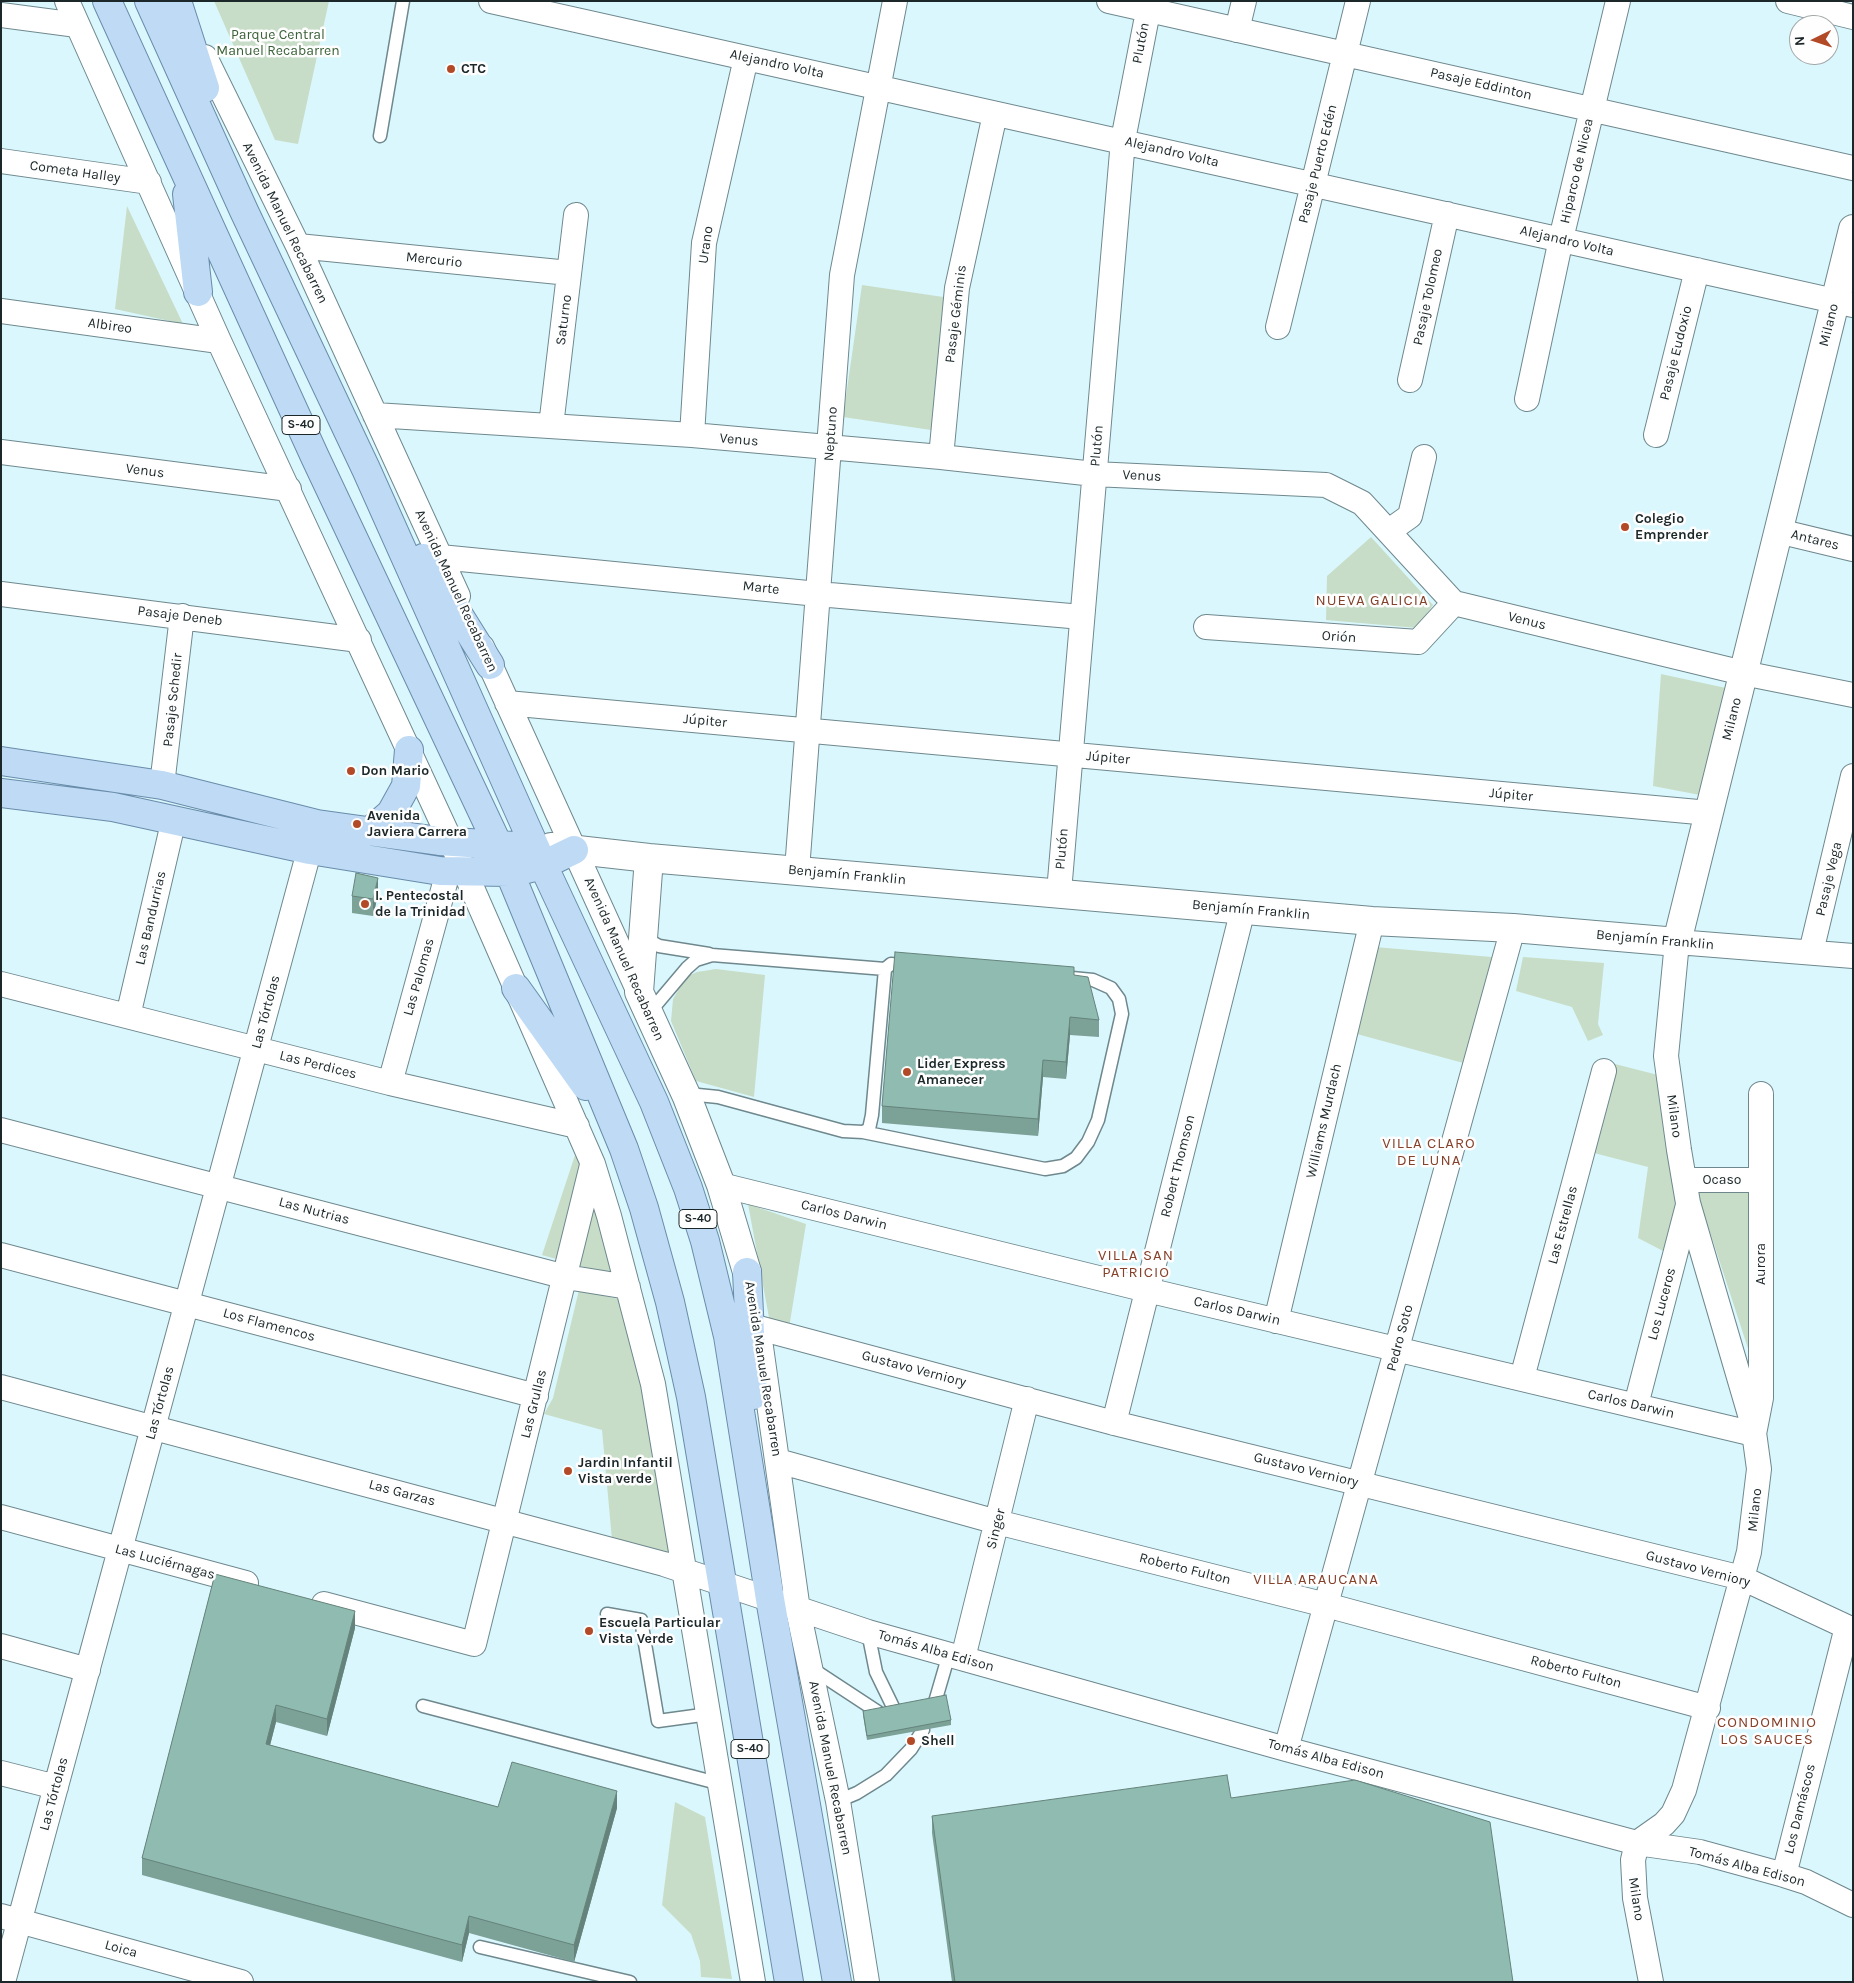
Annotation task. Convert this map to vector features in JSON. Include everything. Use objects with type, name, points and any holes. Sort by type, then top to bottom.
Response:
[{"type":"main road","name":"S-40","points":[[107,1],[315,457],[499,846],[624,1149],[644,1208],[672,1311],[691,1397],[790,1982]]},
{"type":"main road","name":"Avenida Manuel Recabarren","points":[[149,1],[244,211],[366,469],[539,855],[654,1102],[688,1188],[722,1310],[837,1982]]},
{"type":"main road","points":[[177,1],[244,211]]},
{"type":"main road","points":[[185,170],[198,292]]},
{"type":"main road","points":[[366,469],[490,665]]},
{"type":"main road","points":[[369,832],[391,813],[406,786],[409,750]]},
{"type":"main road","points":[[1,761],[162,785],[316,824],[451,842],[499,846],[539,855]]},
{"type":"main road","points":[[1,793],[113,807],[310,850],[456,872],[510,872],[539,855]]},
{"type":"main road","points":[[516,988],[595,1099],[624,1149]]},
{"type":"main road","points":[[747,1272],[754,1422],[754,1494]]},
{"type":"main road","points":[[825,1916],[847,1982]]},
{"type":"street","points":[[67,1],[219,341],[451,842],[456,872],[516,988],[593,1164],[653,1384],[686,1571],[753,1982]]},
{"type":"street","name":"Avenida Manuel Recabarren","points":[[177,1],[298,246],[644,1002],[687,1098],[721,1185],[747,1272],[759,1328],[798,1610],[838,1801],[867,1982]]},
{"type":"street","name":"Alejandro Volta","points":[[491,1],[578,10],[746,58],[878,86],[995,114],[1123,140],[1844,303]]},
{"type":"street","name":"Neptuno","points":[[797,870],[842,275],[895,1]]},
{"type":"street","name":"Pasaje Eddinton","points":[[1109,1],[1149,6],[1237,30],[1853,168]]},
{"type":"street","points":[[1237,30],[1244,1]]},
{"type":"street","name":"Pasaje Puerto Edén","points":[[1278,328],[1358,1]]},
{"type":"street","name":"Hiparco de Nicea","points":[[1527,399],[1561,239],[1618,1]]},
{"type":"street","points":[[1788,1],[1853,17]]},
{"type":"street","name":"Plutón","points":[[1059,892],[1123,140],[1149,6]]},
{"type":"street","points":[[1,15],[77,25]]},
{"type":"street","name":"Urano","points":[[692,436],[704,243],[746,58]]},
{"type":"street","name":"Pasaje Géminis","points":[[941,457],[957,288],[995,114]]},
{"type":"street","name":"Cometa Halley","points":[[1,161],[149,182]]},
{"type":"street","name":"Pasaje Tolomeo","points":[[1410,380],[1447,214]]},
{"type":"street","name":"Saturno","points":[[551,426],[576,215]]},
{"type":"street","name":"Milano","points":[[1651,1982],[1632,1873],[1637,1843],[1664,1824],[1676,1808],[1684,1790],[1708,1708],[1749,1552],[1759,1469],[1754,1434],[1688,1203],[1684,1180],[1666,1056],[1677,942],[1778,531],[1844,303],[1853,230]]},
{"type":"street","name":"Mercurio","points":[[298,246],[569,273]]},
{"type":"street","name":"Pasaje Eudoxio","points":[[1656,435],[1697,270]]},
{"type":"street","name":"Albireo","points":[[1,310],[219,341]]},
{"type":"street","name":"Venus","points":[[375,415],[692,436],[941,457],[1094,474],[1326,485],[1362,503],[1454,603],[1743,673],[1853,695]]},
{"type":"street","name":"Venus","points":[[1,452],[289,490]]},
{"type":"street","points":[[1389,531],[1410,516],[1424,457]]},
{"type":"street","name":"Antares","points":[[1778,531],[1853,549]]},
{"type":"street","name":"Marte","points":[[440,557],[818,594],[1082,617]]},
{"type":"street","name":"Pasaje Deneb","points":[[1,594],[359,640]]},
{"type":"street","name":"Orión","points":[[1206,627],[1418,642],[1454,603]]},
{"type":"street","name":"Pasaje Schedir","points":[[162,785],[182,616]]},
{"type":"street","name":"Júpiter","points":[[507,703],[1709,813]]},
{"type":"street","name":"Pasaje Vega","points":[[1811,952],[1853,776]]},
{"type":"street","name":"Las Bandurrias","points":[[128,1016],[174,819]]},
{"type":"street","name":"Las Tórtolas","points":[[3,1982],[10,1919],[56,1787],[316,824]]},
{"type":"street","points":[[539,855],[574,850]]},
{"type":"street","name":"Benjamín Franklin","points":[[574,850],[1372,921],[1513,928],[1853,956]]},
{"type":"street","points":[[644,1002],[643,937],[650,858]]},
{"type":"street","name":"Las Palomas","points":[[390,1083],[456,872]]},
{"type":"street","name":"Robert Thomson","points":[[1114,1423],[1243,909]]},
{"type":"street","name":"Williams Murdach","points":[[1276,1321],[1372,921]]},
{"type":"street","name":"Pedro Soto","points":[[1286,1749],[1513,928]]},
{"type":"street","name":"Las Perdices","points":[[1,984],[390,1083],[578,1126]]},
{"type":"street","name":"Las Estrellas","points":[[1522,1378],[1604,1071]]},
{"type":"street","name":"Aurora","points":[[1754,1434],[1761,1398],[1761,1094]]},
{"type":"street","name":"Las Nutrias","points":[[1,1130],[566,1277],[628,1287]]},
{"type":"street","name":"Las Grullas","points":[[302,1598],[474,1644],[593,1164]]},
{"type":"street","name":"Ocaso","points":[[1684,1180],[1760,1180]]},
{"type":"street","name":"Carlos Darwin","points":[[721,1185],[1147,1290],[1754,1434]]},
{"type":"street","name":"Los Luceros","points":[[1636,1405],[1688,1203]]},
{"type":"street","name":"Los Flamencos","points":[[1,1255],[536,1396]]},
{"type":"street","name":"Gustavo Verniory","points":[[759,1328],[1114,1423],[1742,1578],[1847,1627]]},
{"type":"street","name":"Las Garzas","points":[[1,1387],[505,1520],[686,1571],[798,1610]]},
{"type":"street","name":"Singer","points":[[956,1656],[998,1522],[1027,1399]]},
{"type":"street","name":"Roberto Fulton","points":[[778,1461],[998,1522],[1326,1605],[1708,1708]]},
{"type":"street","name":"Las Luciérnagas","points":[[1,1517],[264,1588]]},
{"type":"street","name":"Tomás Alba Edison","points":[[798,1610],[868,1632],[1286,1749],[1637,1843],[1700,1852],[1784,1875],[1806,1882],[1853,1905]]},
{"type":"street","name":"Los Damáscos","points":[[1784,1875],[1847,1627]]},
{"type":"street","points":[[1,1646],[88,1670]]},
{"type":"street","points":[[1,1773],[56,1787]]},
{"type":"street","name":"Loica","points":[[10,1919],[242,1982]]},
{"type":"lane","points":[[380,136],[403,1]]},
{"type":"lane","points":[[643,937],[659,946],[712,955],[885,969],[891,964],[921,966]]},
{"type":"lane","points":[[644,1002],[696,960],[712,955]]},
{"type":"lane","points":[[863,1132],[869,1129],[872,1115],[885,969]]},
{"type":"lane","points":[[687,1098],[698,1095],[718,1097],[843,1131],[863,1132],[1045,1169],[1063,1166],[1076,1158],[1088,1142],[1098,1120],[1121,1021],[1122,1006],[1116,993],[1105,984],[1093,980],[1060,978]]},
{"type":"lane","points":[[607,1614],[641,1620],[658,1721],[709,1714]]},
{"type":"lane","points":[[868,1632],[876,1672],[894,1709]]},
{"type":"lane","points":[[935,1702],[956,1656]]},
{"type":"lane","points":[[810,1668],[878,1712]]},
{"type":"lane","points":[[424,1706],[721,1784]]},
{"type":"lane","points":[[838,1801],[857,1793],[886,1775],[915,1733]]},
{"type":"lane","points":[[480,1947],[630,1982]]},
{"type":"green space","name":"Parque Central Manuel Recabarren","points":[[214,1],[329,1],[298,144],[275,140]]},
{"type":"green space","points":[[127,206],[183,324],[115,309]]},
{"type":"green space","points":[[862,285],[950,298],[931,430],[843,417]]},
{"type":"green space","points":[[1371,537],[1433,605],[1417,628],[1326,620],[1327,576]]},
{"type":"green space","points":[[1661,674],[1726,688],[1700,795],[1653,786]]},
{"type":"green space","points":[[1375,947],[1492,957],[1467,1064],[1357,1034]]},
{"type":"green space","points":[[1523,957],[1604,963],[1598,1024],[1603,1035],[1588,1041],[1572,1007],[1516,991]]},
{"type":"green space","points":[[716,969],[765,975],[754,1097],[696,1081],[671,1021],[673,999],[686,977],[697,972]]},
{"type":"green space","points":[[1615,1064],[1658,1075],[1682,1211],[1667,1253],[1638,1238],[1648,1167],[1594,1153]]},
{"type":"green space","points":[[579,1143],[623,1278],[542,1255]]},
{"type":"green space","points":[[1695,1186],[1755,1187],[1756,1373]]},
{"type":"green space","points":[[748,1204],[806,1224],[789,1328],[770,1323]]},
{"type":"green space","points":[[579,1290],[627,1301],[679,1561],[612,1540],[602,1430],[544,1414],[553,1398]]},
{"type":"green space","points":[[675,1802],[705,1817],[732,1979],[701,1977],[700,1961],[691,1934],[662,1905]]},
{"type":"building","points":[[356,873],[378,878],[373,899],[352,896]]},
{"type":"building","points":[[895,952],[1074,967],[1074,975],[1088,977],[1099,1020],[1070,1017],[1066,1062],[1043,1060],[1038,1119],[882,1106]]},
{"type":"building","points":[[215,1574],[355,1611],[327,1719],[276,1705],[266,1744],[498,1807],[512,1762],[617,1791],[574,1945],[469,1916],[462,1945],[142,1858]]},
{"type":"building","points":[[946,1695],[951,1720],[867,1736],[863,1711]]},
{"type":"building","points":[[1227,1775],[1231,1798],[1355,1780],[1490,1822],[1513,1982],[955,1982],[932,1816]]},
{"type":"place","name":"CTC","points":[[451,69]]},
{"type":"place","name":"Colegio Emprender","points":[[1625,527]]},
{"type":"place","name":"Don Mario","points":[[351,771]]},
{"type":"place","name":"Avenida Javiera Carrera","points":[[357,824]]},
{"type":"place","name":"I. Pentecostal de la Trinidad","points":[[365,904]]},
{"type":"place","name":"Lider Express Amanecer","points":[[907,1072]]},
{"type":"place","name":"Jardin Infantil Vista verde","points":[[568,1471]]},
{"type":"place","name":"Escuela Particular Vista Verde","points":[[589,1631]]},
{"type":"place","name":"Shell","points":[[911,1741]]},
{"type":"district","name":"NUEVA GALICIA","points":[[1372,601]]},
{"type":"district","name":"VILLA CLARO DE LUNA","points":[[1429,1152]]},
{"type":"district","name":"VILLA SAN PATRICIO","points":[[1136,1264]]},
{"type":"district","name":"VILLA ARAUCANA","points":[[1316,1580]]},
{"type":"district","name":"CONDOMINIO LOS SAUCES","points":[[1767,1732]]}]
